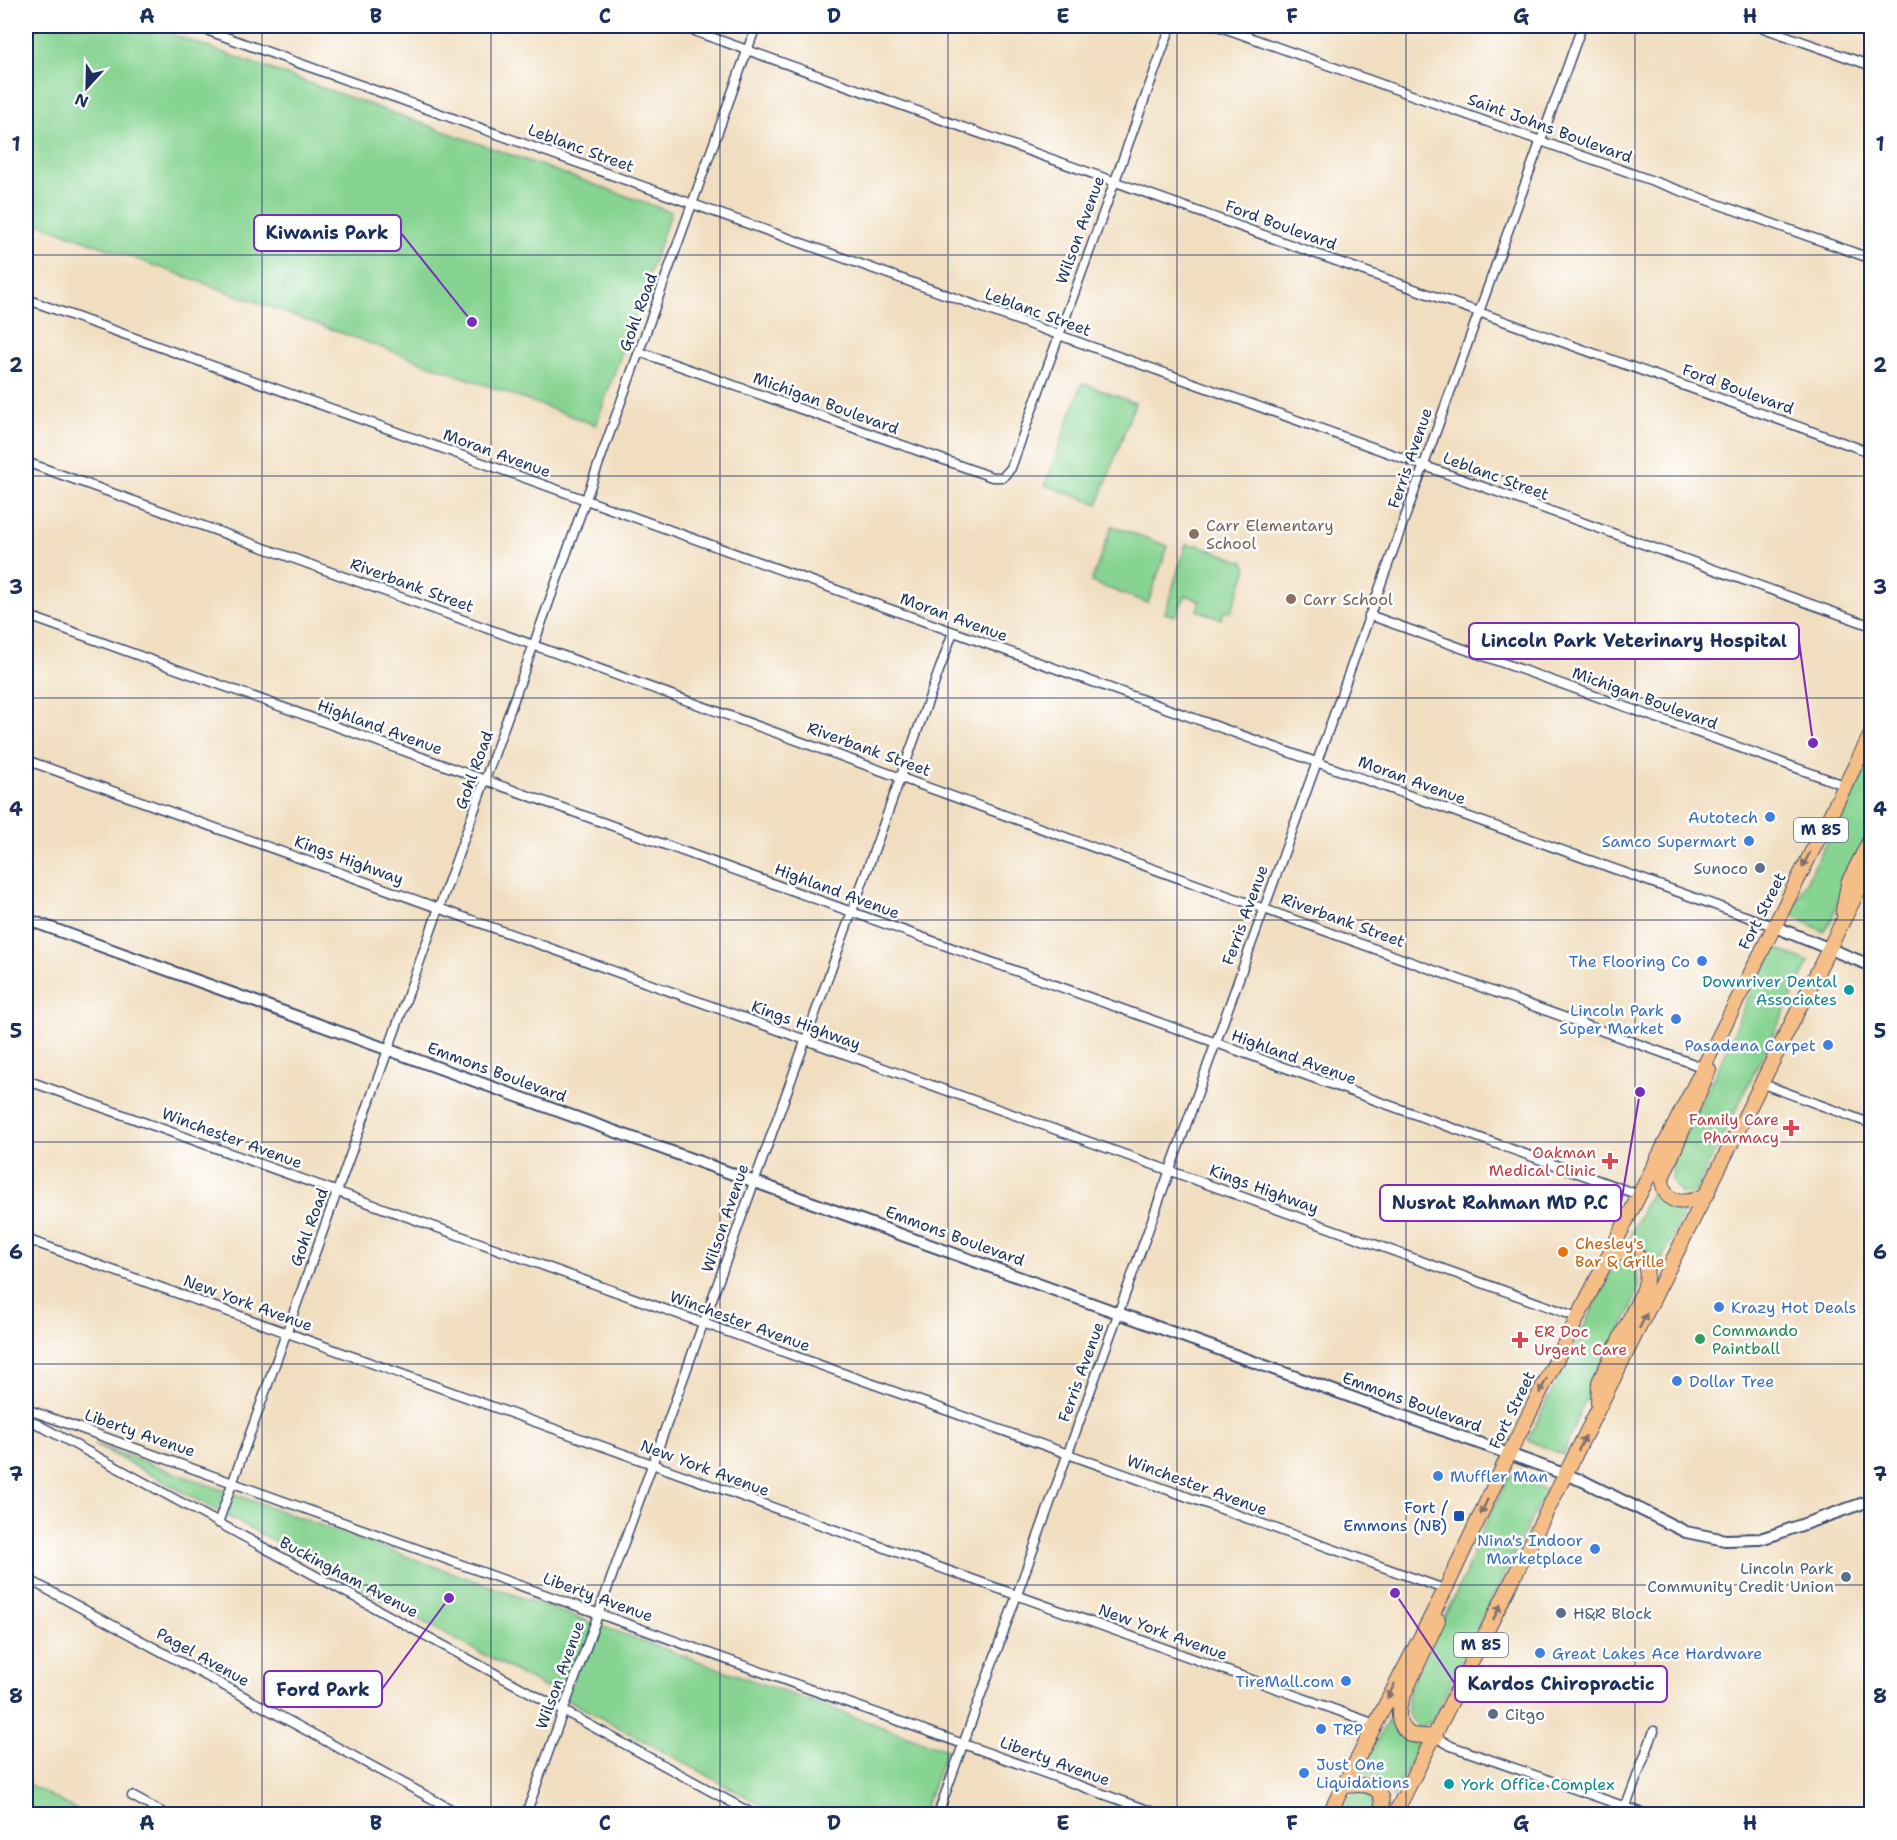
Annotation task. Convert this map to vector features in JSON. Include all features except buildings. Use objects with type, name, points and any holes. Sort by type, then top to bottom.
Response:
[{"type":"main road","name":"Fort Street","points":[[1329,1815],[1446,1587],[1577,1317],[1871,733]]},
{"type":"main road","points":[[1841,926],[1848,883],[1872,836]]},
{"type":"main road","points":[[1711,1050],[1709,1075],[1668,1159],[1662,1178],[1665,1191],[1671,1198],[1678,1202],[1696,1205],[1708,1193],[1872,863]]},
{"type":"main road","name":"M 85","points":[[1395,1815],[1597,1411],[1696,1205]]},
{"type":"main road","points":[[1597,1411],[1599,1382],[1644,1289],[1648,1273],[1643,1261],[1635,1254],[1623,1251],[1607,1258]]},
{"type":"main road","points":[[1436,1737],[1411,1735],[1400,1723],[1398,1713],[1401,1701],[1447,1601],[1446,1587]]},
{"type":"main road","points":[[1343,1787],[1360,1783],[1376,1790],[1381,1799],[1380,1815]]},
{"type":"street","name":"Leblanc Street","points":[[195,26],[1872,626]]},
{"type":"street","name":"Ford Boulevard","points":[[680,26],[1872,453]]},
{"type":"street","name":"Gohl Road","points":[[218,1523],[756,26]]},
{"type":"street","name":"Wilson Avenue","points":[[1004,477],[1011,468],[1171,26]]},
{"type":"street","name":"Saint Johns Boulevard","points":[[1218,26],[1872,259]]},
{"type":"street","name":"Ferris Avenue","points":[[938,1815],[1015,1594],[1581,26]]},
{"type":"street","points":[[1758,26],[1872,66]]},
{"type":"street","name":"Moran Avenue","points":[[26,299],[1773,926],[1829,951],[1872,966]]},
{"type":"street","name":"Michigan Boulevard","points":[[640,352],[992,477],[1004,477]]},
{"type":"street","name":"Riverbank Street","points":[[26,462],[1702,1067]]},
{"type":"street","name":"Highland Avenue","points":[[26,615],[1639,1195]]},
{"type":"street","name":"Michigan Boulevard","points":[[1369,615],[1844,785]]},
{"type":"street","name":"Wilson Avenue","points":[[526,1815],[953,632]]},
{"type":"street","name":"Kings Highway","points":[[26,760],[1577,1317]]},
{"type":"street","name":"Emmons Boulevard","points":[[26,919],[1119,1311],[1509,1454],[1565,1475],[1686,1532],[1725,1540],[1760,1539],[1872,1500]]},
{"type":"street","name":"Winchester Avenue","points":[[26,1080],[1067,1454],[1446,1587]]},
{"type":"street","points":[[1762,1083],[1872,1124]]},
{"type":"street","name":"New York Avenue","points":[[26,1239],[1375,1724]]},
{"type":"street","name":"Liberty Avenue","points":[[26,1409],[233,1481],[1159,1815]]},
{"type":"street","name":"Buckingham Avenue","points":[[26,1418],[753,1815]]},
{"type":"street","name":"Pagel Avenue","points":[[26,1578],[460,1815]]},
{"type":"street","points":[[1625,1811],[1654,1731]]},
{"type":"street","points":[[1436,1737],[1451,1746],[1625,1811],[1646,1815]]},
{"type":"street","points":[[132,1796],[165,1815]]},
{"type":"green space","points":[[26,26],[149,26],[671,212],[596,425],[26,219]]},
{"type":"green space","points":[[1082,383],[1135,403],[1098,504],[1045,485]]},
{"type":"green space","points":[[1112,526],[1168,546],[1148,603],[1091,582]]},
{"type":"green space","points":[[1186,544],[1194,546],[1196,544],[1244,562],[1247,569],[1231,612],[1225,610],[1221,619],[1197,610],[1200,601],[1186,595],[1175,616],[1165,613]]},
{"type":"green space","points":[[1871,754],[1871,830],[1844,882],[1832,919],[1824,932],[1790,914]]},
{"type":"green space","points":[[1775,948],[1809,962],[1696,1190],[1692,1194],[1681,1194],[1672,1181],[1673,1158],[1729,1046],[1745,1003]]},
{"type":"green space","points":[[1653,1189],[1668,1208],[1684,1214],[1658,1267],[1642,1249],[1626,1243]]},
{"type":"green space","points":[[1626,1261],[1636,1269],[1639,1286],[1632,1308],[1580,1411],[1563,1455],[1528,1440],[1611,1272],[1616,1265]]},
{"type":"green space","points":[[94,1444],[946,1750],[922,1814],[779,1814]]},
{"type":"green space","points":[[1510,1475],[1546,1490],[1431,1722],[1419,1727],[1408,1715],[1409,1688],[1465,1575],[1477,1541]]},
{"type":"green space","points":[[1388,1720],[1400,1736],[1419,1744],[1393,1797],[1374,1776],[1361,1773]]},
{"type":"green space","points":[[26,1783],[79,1811],[77,1814],[26,1814]]},
{"type":"green space","points":[[1358,1791],[1369,1795],[1375,1814],[1340,1814],[1348,1799]]},
{"type":"place","name":"Kiwanis Park","points":[[472,322]]},
{"type":"place","name":"Carr Elementary School","points":[[1194,534]]},
{"type":"place","name":"Carr School","points":[[1291,599]]},
{"type":"place","name":"Lincoln Park Veterinary Hospital","points":[[1813,743]]},
{"type":"place","name":"Autotech","points":[[1770,817]]},
{"type":"place","name":"Samco Supermart","points":[[1749,841]]},
{"type":"place","name":"Sunoco","points":[[1760,868]]},
{"type":"place","name":"The Flooring Co","points":[[1702,961]]},
{"type":"place","name":"Downriver Dental Associates","points":[[1849,990]]},
{"type":"place","name":"Lincoln Park Super Market","points":[[1676,1019]]},
{"type":"place","name":"Pasadena Carpet","points":[[1828,1045]]},
{"type":"place","name":"Nusrat Rahman MD P.C","points":[[1640,1092]]},
{"type":"place","name":"Family Care Pharmacy","points":[[1791,1128]]},
{"type":"place","name":"Oakman Medical Clinic","points":[[1610,1161]]},
{"type":"place","name":"Chesley's Bar & Grille","points":[[1563,1252]]},
{"type":"place","name":"Krazy Hot Deals","points":[[1719,1307]]},
{"type":"place","name":"Commando Paintball","points":[[1700,1339]]},
{"type":"place","name":"ER Doc Urgent Care","points":[[1520,1340]]},
{"type":"place","name":"Dollar Tree","points":[[1677,1381]]},
{"type":"place","name":"Muffler Man","points":[[1438,1476]]},
{"type":"place","name":"Fort / Emmons (NB)","points":[[1459,1516]]},
{"type":"place","name":"Nina's Indoor Marketplace","points":[[1595,1549]]},
{"type":"place","name":"Lincoln Park Community Credit Union","points":[[1846,1577]]},
{"type":"place","name":"Kardos Chiropractic","points":[[1395,1593]]},
{"type":"place","name":"Ford Park","points":[[449,1598]]},
{"type":"place","name":"H&R Block","points":[[1561,1613]]},
{"type":"place","name":"Great Lakes Ace Hardware","points":[[1540,1653]]},
{"type":"place","name":"TireMall.com","points":[[1346,1681]]},
{"type":"place","name":"Citgo","points":[[1493,1714]]},
{"type":"place","name":"TRP","points":[[1321,1729]]},
{"type":"place","name":"Just One Liquidations","points":[[1304,1773]]},
{"type":"place","name":"York Office Complex","points":[[1449,1784]]}]
